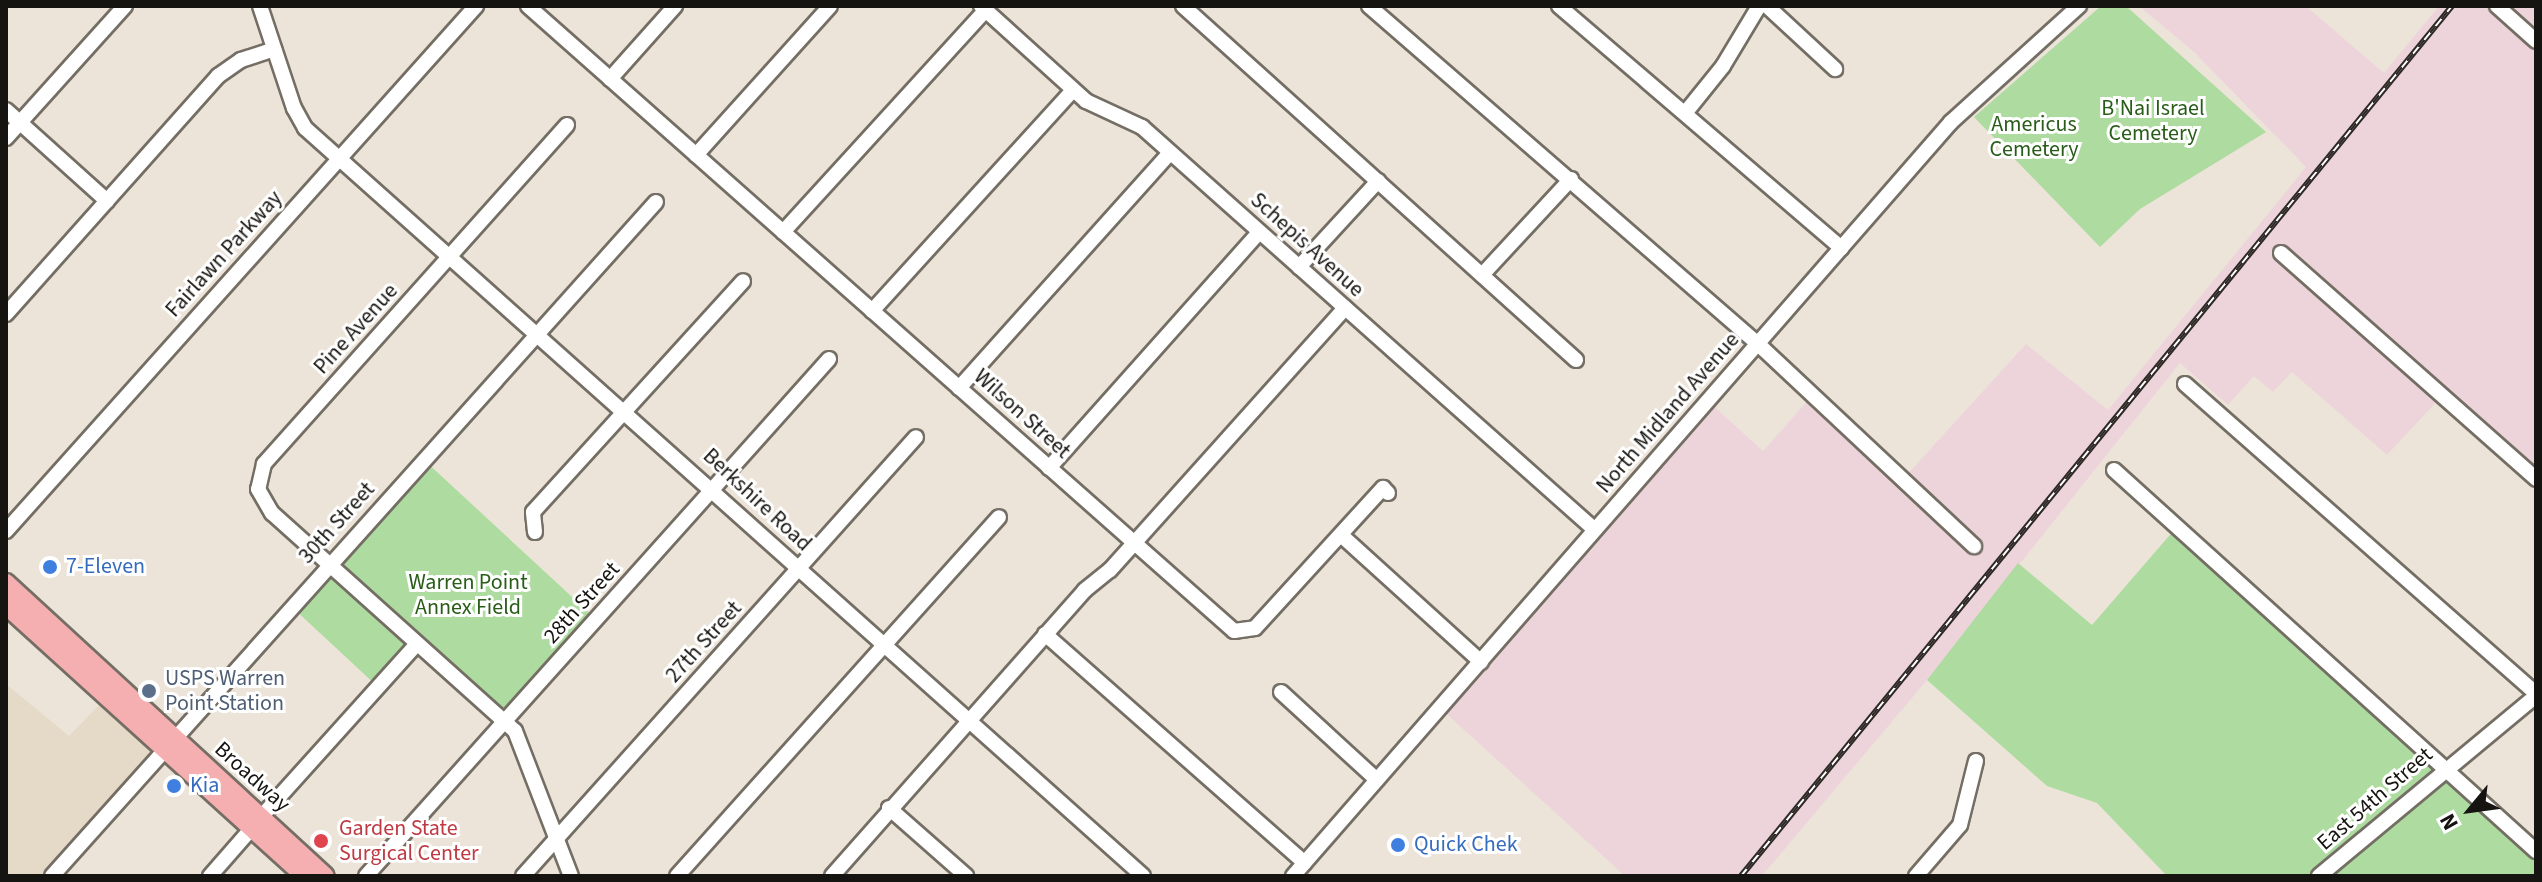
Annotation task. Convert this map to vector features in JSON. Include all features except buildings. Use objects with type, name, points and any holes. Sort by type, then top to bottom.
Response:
[{"type":"main road","name":"Broadway","points":[[6,583],[170,745]]},
{"type":"main road","name":"Broadway","points":[[6,605],[256,823],[325,876]]},
{"type":"main road","name":"Broadway","points":[[256,823],[305,876]]},
{"type":"street","points":[[6,138],[125,6]]},
{"type":"street","name":"Berkshire Road","points":[[260,6],[299,118],[338,158],[625,409],[883,646],[1143,876]]},
{"type":"street","name":"Fairlawn Parkway","points":[[6,531],[476,6]]},
{"type":"street","name":"Wilson Street","points":[[528,6],[1133,544],[1241,633],[1255,628],[1341,535]]},
{"type":"street","points":[[610,79],[675,6]]},
{"type":"street","points":[[696,155],[830,6]]},
{"type":"street","points":[[1183,6],[1576,360]]},
{"type":"street","points":[[1369,6],[1758,344],[1974,546]]},
{"type":"street","points":[[1686,112],[1723,66],[1759,6]]},
{"type":"street","points":[[1767,6],[1835,69]]},
{"type":"street","name":"North Midland Avenue","points":[[1301,868],[1951,122],[2079,6]]},
{"type":"street","points":[[2497,6],[2536,41]]},
{"type":"street","points":[[1561,7],[1841,248]]},
{"type":"street","points":[[783,232],[983,8]]},
{"type":"street","name":"Schepis Avenue","points":[[983,8],[1073,90],[1100,110],[1142,127],[1595,530]]},
{"type":"street","points":[[6,314],[218,76],[241,60],[274,49]]},
{"type":"street","points":[[872,311],[1073,90]]},
{"type":"street","points":[[6,110],[107,201]]},
{"type":"street","name":"Pine Avenue","points":[[330,564],[267,508],[258,489],[260,475],[567,125]]},
{"type":"street","points":[[959,388],[1170,153]]},
{"type":"street","points":[[1482,275],[1571,179]]},
{"type":"street","points":[[1299,267],[1378,181]]},
{"type":"street","name":"30th Street","points":[[52,876],[656,202]]},
{"type":"street","points":[[1049,468],[1259,232]]},
{"type":"street","points":[[2281,253],[2536,479]]},
{"type":"street","points":[[535,532],[533,512],[743,281]]},
{"type":"street","points":[[832,876],[1045,634],[1133,544],[1345,308]]},
{"type":"street","name":"28th Street","points":[[366,876],[829,359]]},
{"type":"street","points":[[2185,384],[2536,694]]},
{"type":"street","name":"27th Street","points":[[523,876],[916,437]]},
{"type":"street","points":[[2114,470],[2536,851]]},
{"type":"street","points":[[1388,493],[1383,488],[1341,535],[1481,662]]},
{"type":"street","points":[[677,876],[999,517]]},
{"type":"street","points":[[330,564],[506,723],[528,759],[554,841],[571,876]]},
{"type":"street","points":[[1045,634],[1301,868],[1315,876]]},
{"type":"street","points":[[210,876],[417,644]]},
{"type":"street","points":[[1281,692],[1377,780]]},
{"type":"street","name":"East 54th Street","points":[[2319,876],[2445,767],[2536,694]]},
{"type":"street","points":[[1916,876],[1960,825],[1976,761]]},
{"type":"street","points":[[889,808],[966,876]]},
{"type":"shaded area","points":[[2139,6],[2306,6],[2384,73],[2439,6],[2536,6],[2536,481],[2442,396],[2387,455],[2292,372],[2273,392],[2254,376],[2228,405],[2180,363],[1927,680],[1762,876],[1625,876],[1440,708],[1708,401],[1763,451],[1810,398],[1903,479],[2026,344],[2108,410],[2306,167],[2195,53]]},
{"type":"shaded area","points":[[6,684],[69,736],[107,697],[166,750],[52,876],[6,876]]},
{"type":"green space","name":"B'Nai Israel Cemetery","points":[[2101,6],[2126,6],[2266,132],[2140,209],[2100,247],[1974,117]]},
{"type":"green space","name":"Warren Point Annex Field","points":[[423,459],[597,620],[506,723],[417,644],[378,687],[292,607]]},
{"type":"green space","points":[[2175,529],[2536,857],[2536,876],[2167,876],[2097,803],[2047,786],[1927,680],[2018,563],[2092,625]]},
{"type":"railway","points":[[1741,876],[2452,6]]},
{"type":"place","name":"7-Eleven","points":[[50,567]]},
{"type":"place","name":"USPS Warren Point Station","points":[[149,691]]},
{"type":"place","name":"Kia","points":[[174,786]]},
{"type":"place","name":"Garden State Surgical Center","points":[[321,841]]},
{"type":"place","name":"Quick Chek","points":[[1398,845]]},
{"type":"park label","name":"Americus Cemetery","points":[[2034,136]]}]
